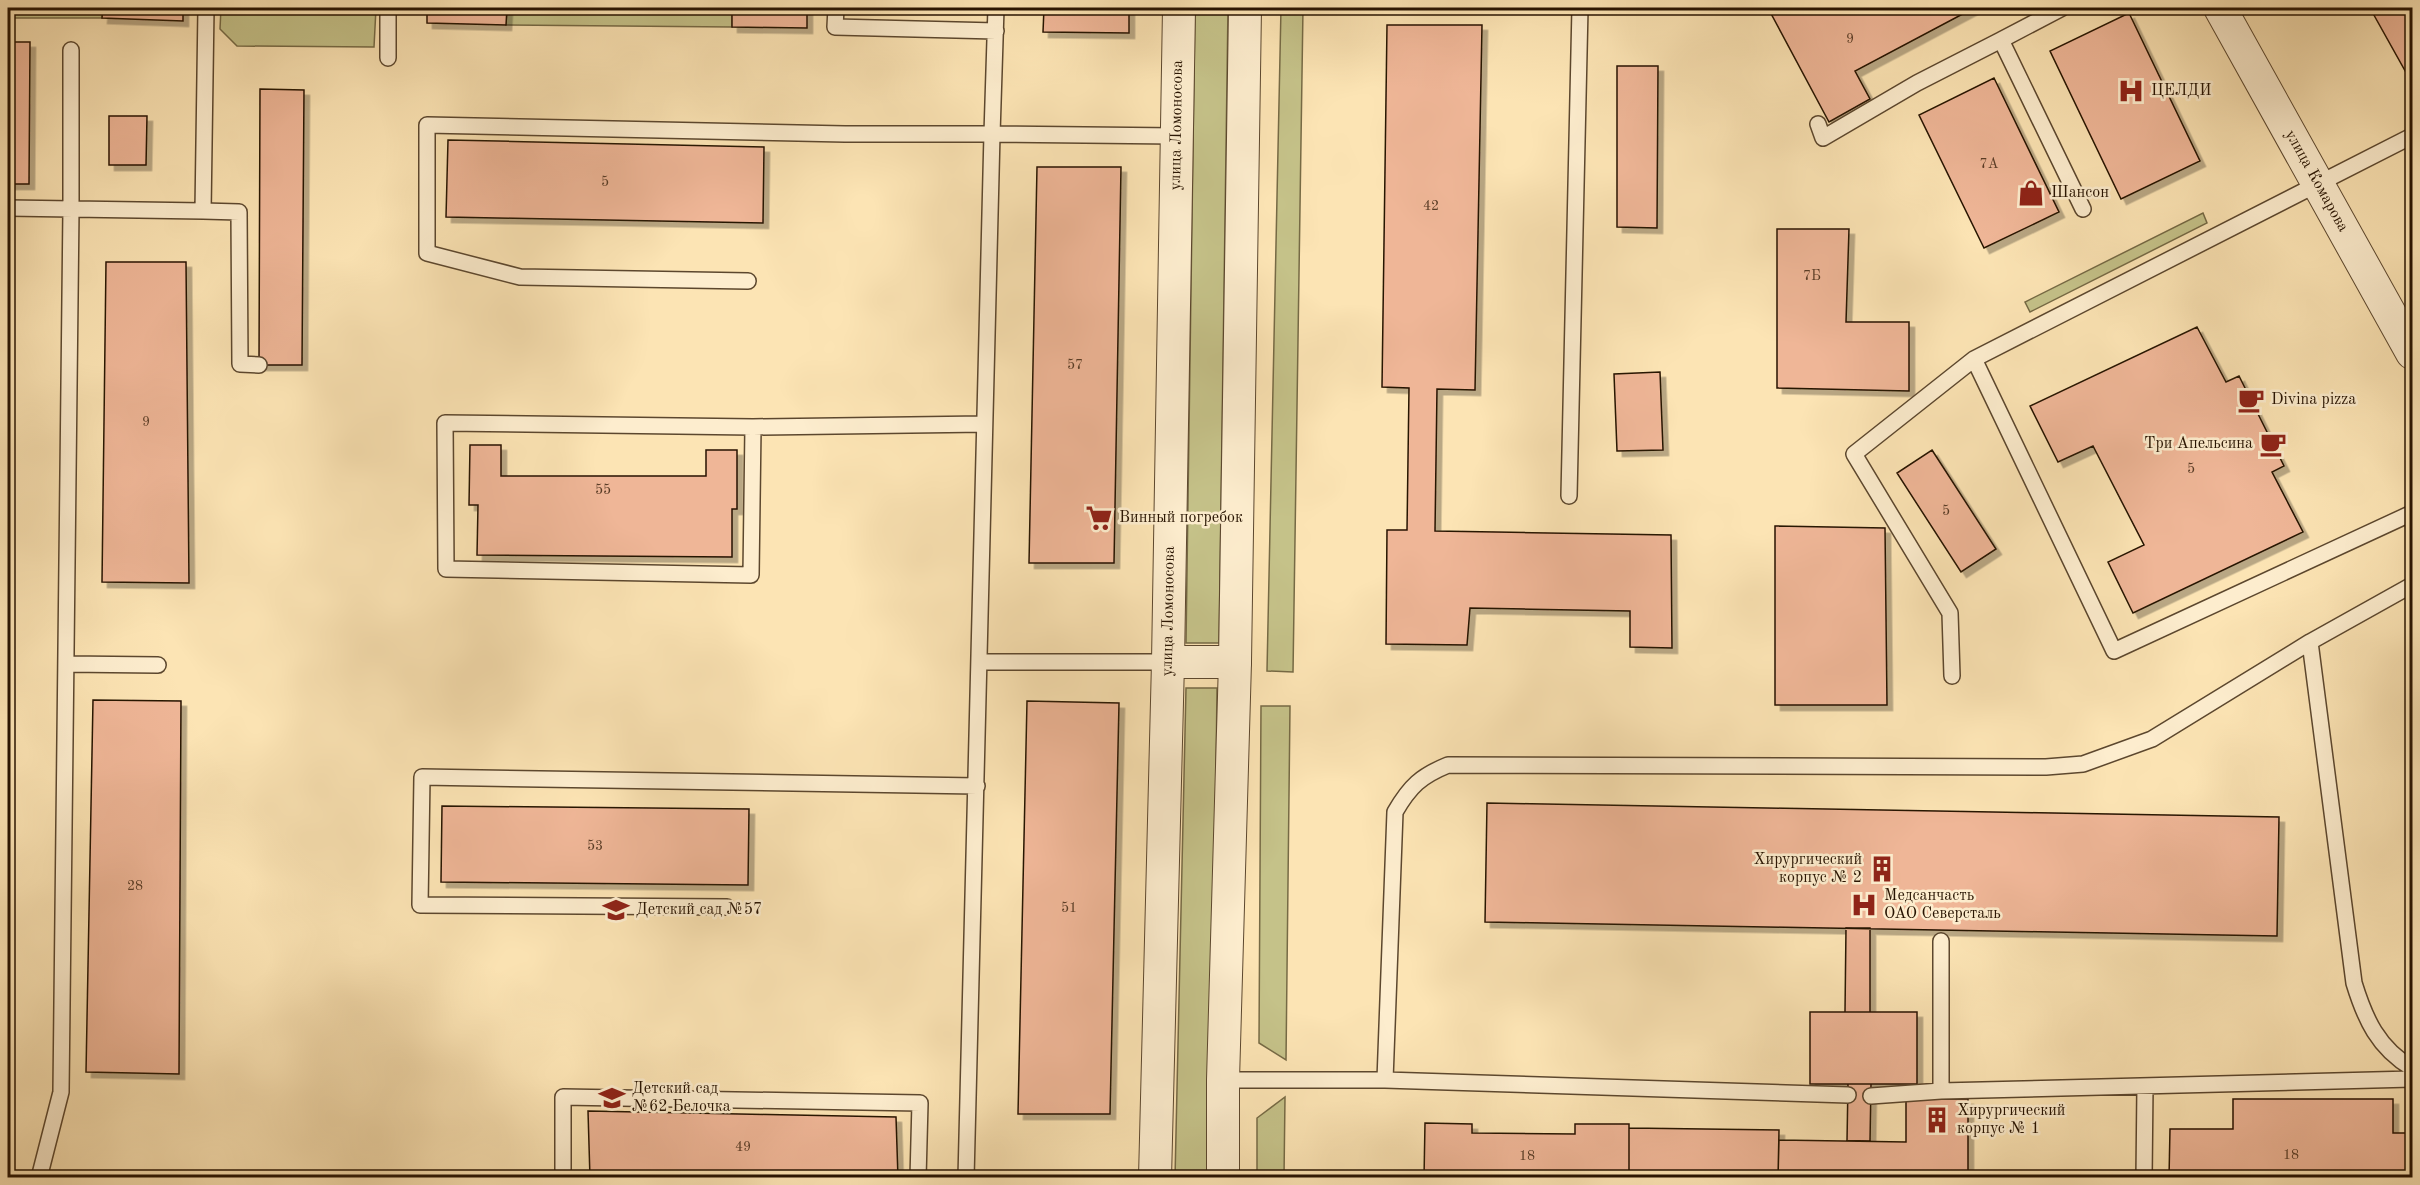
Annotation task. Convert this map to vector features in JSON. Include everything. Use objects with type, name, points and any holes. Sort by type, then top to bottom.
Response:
[{"type":"street","name":"улица Ломоносова","points":[[1155,1178],[1168,662],[1179,8]]},
{"type":"street","points":[[1223,1178],[1223,1080],[1234,662],[1245,8]]},
{"type":"street","name":"улица Комарова","points":[[2220,8],[2412,353]]},
{"type":"street","points":[[1168,662],[1234,662]]},
{"type":"lane","points":[[203,212],[206,8]]},
{"type":"lane","points":[[388,8],[388,58]]},
{"type":"lane","points":[[836,8],[835,27],[996,31]]},
{"type":"lane","points":[[966,1178],[996,8]]},
{"type":"lane","points":[[1569,496],[1580,8]]},
{"type":"lane","points":[[1818,124],[1823,138],[1917,83],[2062,8]]},
{"type":"lane","points":[[2001,40],[2084,209]]},
{"type":"lane","points":[[39,1178],[61,1092],[71,50]]},
{"type":"lane","points":[[748,281],[520,278],[427,253],[427,125],[845,134],[1176,136]]},
{"type":"lane","points":[[1953,676],[1950,614],[1854,454],[1974,359],[2320,185],[2412,136]]},
{"type":"lane","points":[[8,208],[239,212],[240,364],[259,365]]},
{"type":"lane","points":[[1974,359],[2114,651],[2412,513]]},
{"type":"lane","points":[[753,427],[751,574],[446,569],[445,423],[753,427],[984,424]]},
{"type":"lane","points":[[1385,1080],[1395,812],[1409,789],[1429,773],[1448,765],[2046,767],[2083,764],[2152,739],[2310,642],[2412,585]]},
{"type":"lane","points":[[2310,642],[2354,982],[2364,1015],[2380,1041],[2402,1062],[2412,1068]]},
{"type":"lane","points":[[980,662],[1168,662]]},
{"type":"lane","points":[[66,664],[158,665]]},
{"type":"lane","points":[[727,907],[420,905],[422,777],[977,786]]},
{"type":"lane","points":[[1941,941],[1941,1091]]},
{"type":"lane","points":[[1871,1096],[1941,1091],[2412,1079]]},
{"type":"lane","points":[[1223,1080],[1385,1080],[1848,1095]]},
{"type":"lane","points":[[2144,1178],[2145,1086]]},
{"type":"lane","points":[[563,1178],[563,1097],[920,1103],[918,1178]]},
{"type":"shaded area","points":[[8,8],[103,8],[102,18],[8,18]]},
{"type":"shaded area","points":[[221,8],[376,8],[374,47],[237,46],[220,29]]},
{"type":"shaded area","points":[[507,8],[732,8],[732,27],[506,25]]},
{"type":"shaded area","points":[[1195,8],[1228,8],[1219,643],[1186,643]]},
{"type":"shaded area","points":[[1281,8],[1303,8],[1293,672],[1267,671]]},
{"type":"shaded area","points":[[2203,213],[2207,223],[2030,312],[2025,302]]},
{"type":"shaded area","points":[[1186,688],[1217,688],[1211,1177],[1175,1178]]},
{"type":"shaded area","points":[[1261,706],[1290,706],[1286,1060],[1259,1043]]},
{"type":"shaded area","points":[[1285,1097],[1284,1177],[1257,1177],[1257,1118]]},
{"type":"building","points":[[103,8],[183,8],[183,21],[102,18]]},
{"type":"building","points":[[427,8],[507,8],[506,25],[427,23]]},
{"type":"building","points":[[732,8],[807,8],[807,28],[732,27]]},
{"type":"building","points":[[1044,8],[1129,8],[1129,33],[1043,32]]},
{"type":"building","points":[[1768,8],[1974,8],[1855,71],[1870,99],[1829,122]]},
{"type":"building","points":[[2370,8],[2412,8],[2412,74],[2408,76]]},
{"type":"building","points":[[2129,13],[2200,161],[2121,199],[2050,51]]},
{"type":"building","points":[[1387,25],[1482,25],[1475,390],[1437,389],[1435,531],[1671,535],[1672,648],[1630,647],[1630,611],[1470,608],[1467,645],[1386,644],[1387,530],[1407,530],[1409,388],[1382,387]]},
{"type":"building","points":[[8,42],[30,42],[29,184],[8,184]]},
{"type":"building","points":[[1617,66],[1658,66],[1657,228],[1617,227]]},
{"type":"building","points":[[1994,78],[2059,212],[1984,248],[1919,115]]},
{"type":"building","points":[[260,89],[304,90],[302,365],[259,365]]},
{"type":"building","points":[[109,116],[147,116],[146,165],[109,165]]},
{"type":"building","points":[[448,140],[764,147],[763,223],[446,217]]},
{"type":"building","points":[[1037,167],[1121,167],[1114,563],[1029,563]]},
{"type":"building","points":[[1777,229],[1849,229],[1846,322],[1909,322],[1909,391],[1777,388]]},
{"type":"building","points":[[106,262],[186,262],[189,583],[102,582]]},
{"type":"building","points":[[2197,327],[2226,382],[2239,376],[2284,466],[2272,472],[2303,532],[2133,613],[2108,562],[2144,545],[2093,446],[2058,462],[2030,406]]},
{"type":"building","points":[[1660,372],[1663,450],[1617,451],[1614,374]]},
{"type":"building","points":[[470,445],[501,445],[501,476],[706,476],[706,450],[737,450],[737,509],[732,509],[732,557],[477,555],[478,505],[469,505]]},
{"type":"building","points":[[1932,450],[1996,549],[1961,572],[1897,473]]},
{"type":"building","points":[[1775,526],[1885,528],[1887,705],[1775,705]]},
{"type":"building","points":[[93,700],[181,701],[179,1074],[86,1072]]},
{"type":"building","points":[[1027,701],[1119,703],[1110,1114],[1018,1114]]},
{"type":"building","name":"Хирургический корпус № 2","points":[[1487,803],[2279,817],[2277,936],[1485,922]]},
{"type":"building","points":[[442,806],[749,809],[748,885],[441,882]]},
{"type":"building","points":[[1846,928],[1870,928],[1870,1012],[1845,1012]]},
{"type":"building","points":[[1810,1012],[1917,1012],[1917,1084],[1810,1084]]},
{"type":"building","points":[[1848,1084],[1871,1084],[1870,1141],[1847,1141]]},
{"type":"building","name":"Хирургический корпус № 1","points":[[1906,1099],[1968,1099],[1968,1178],[1778,1178],[1779,1140],[1906,1142]]},
{"type":"building","points":[[2233,1099],[2393,1099],[2393,1133],[2412,1133],[2412,1178],[2169,1178],[2170,1129],[2233,1129]]},
{"type":"building","points":[[588,1111],[896,1117],[898,1178],[590,1178]]},
{"type":"building","points":[[1425,1123],[1472,1124],[1472,1133],[1575,1134],[1575,1124],[1629,1124],[1629,1178],[1424,1178]]},
{"type":"building","points":[[1629,1128],[1779,1130],[1778,1178],[1629,1178]]},
{"type":"building","points":[[1968,1171],[1992,1171],[1998,1178],[1968,1178]]},
{"type":"place","name":"ЦЕЛДИ","points":[[2131,91]]},
{"type":"place","name":"Шансон","points":[[2031,193]]},
{"type":"place","name":"Divina pizza","points":[[2251,400]]},
{"type":"place","name":"Три Апельсина","points":[[2273,444]]},
{"type":"place","name":"Винный погребок","points":[[1099,518]]},
{"type":"place","name":"Хирургический корпус № 2","points":[[1882,869]]},
{"type":"place","name":"Медсанчасть ОАО Северсталь","points":[[1864,905]]},
{"type":"place","name":"Детский сад №57","points":[[616,910]]},
{"type":"place","name":"Детский сад №62 Белочка","points":[[612,1098]]},
{"type":"place","name":"Хирургический корпус № 1","points":[[1937,1120]]}]
